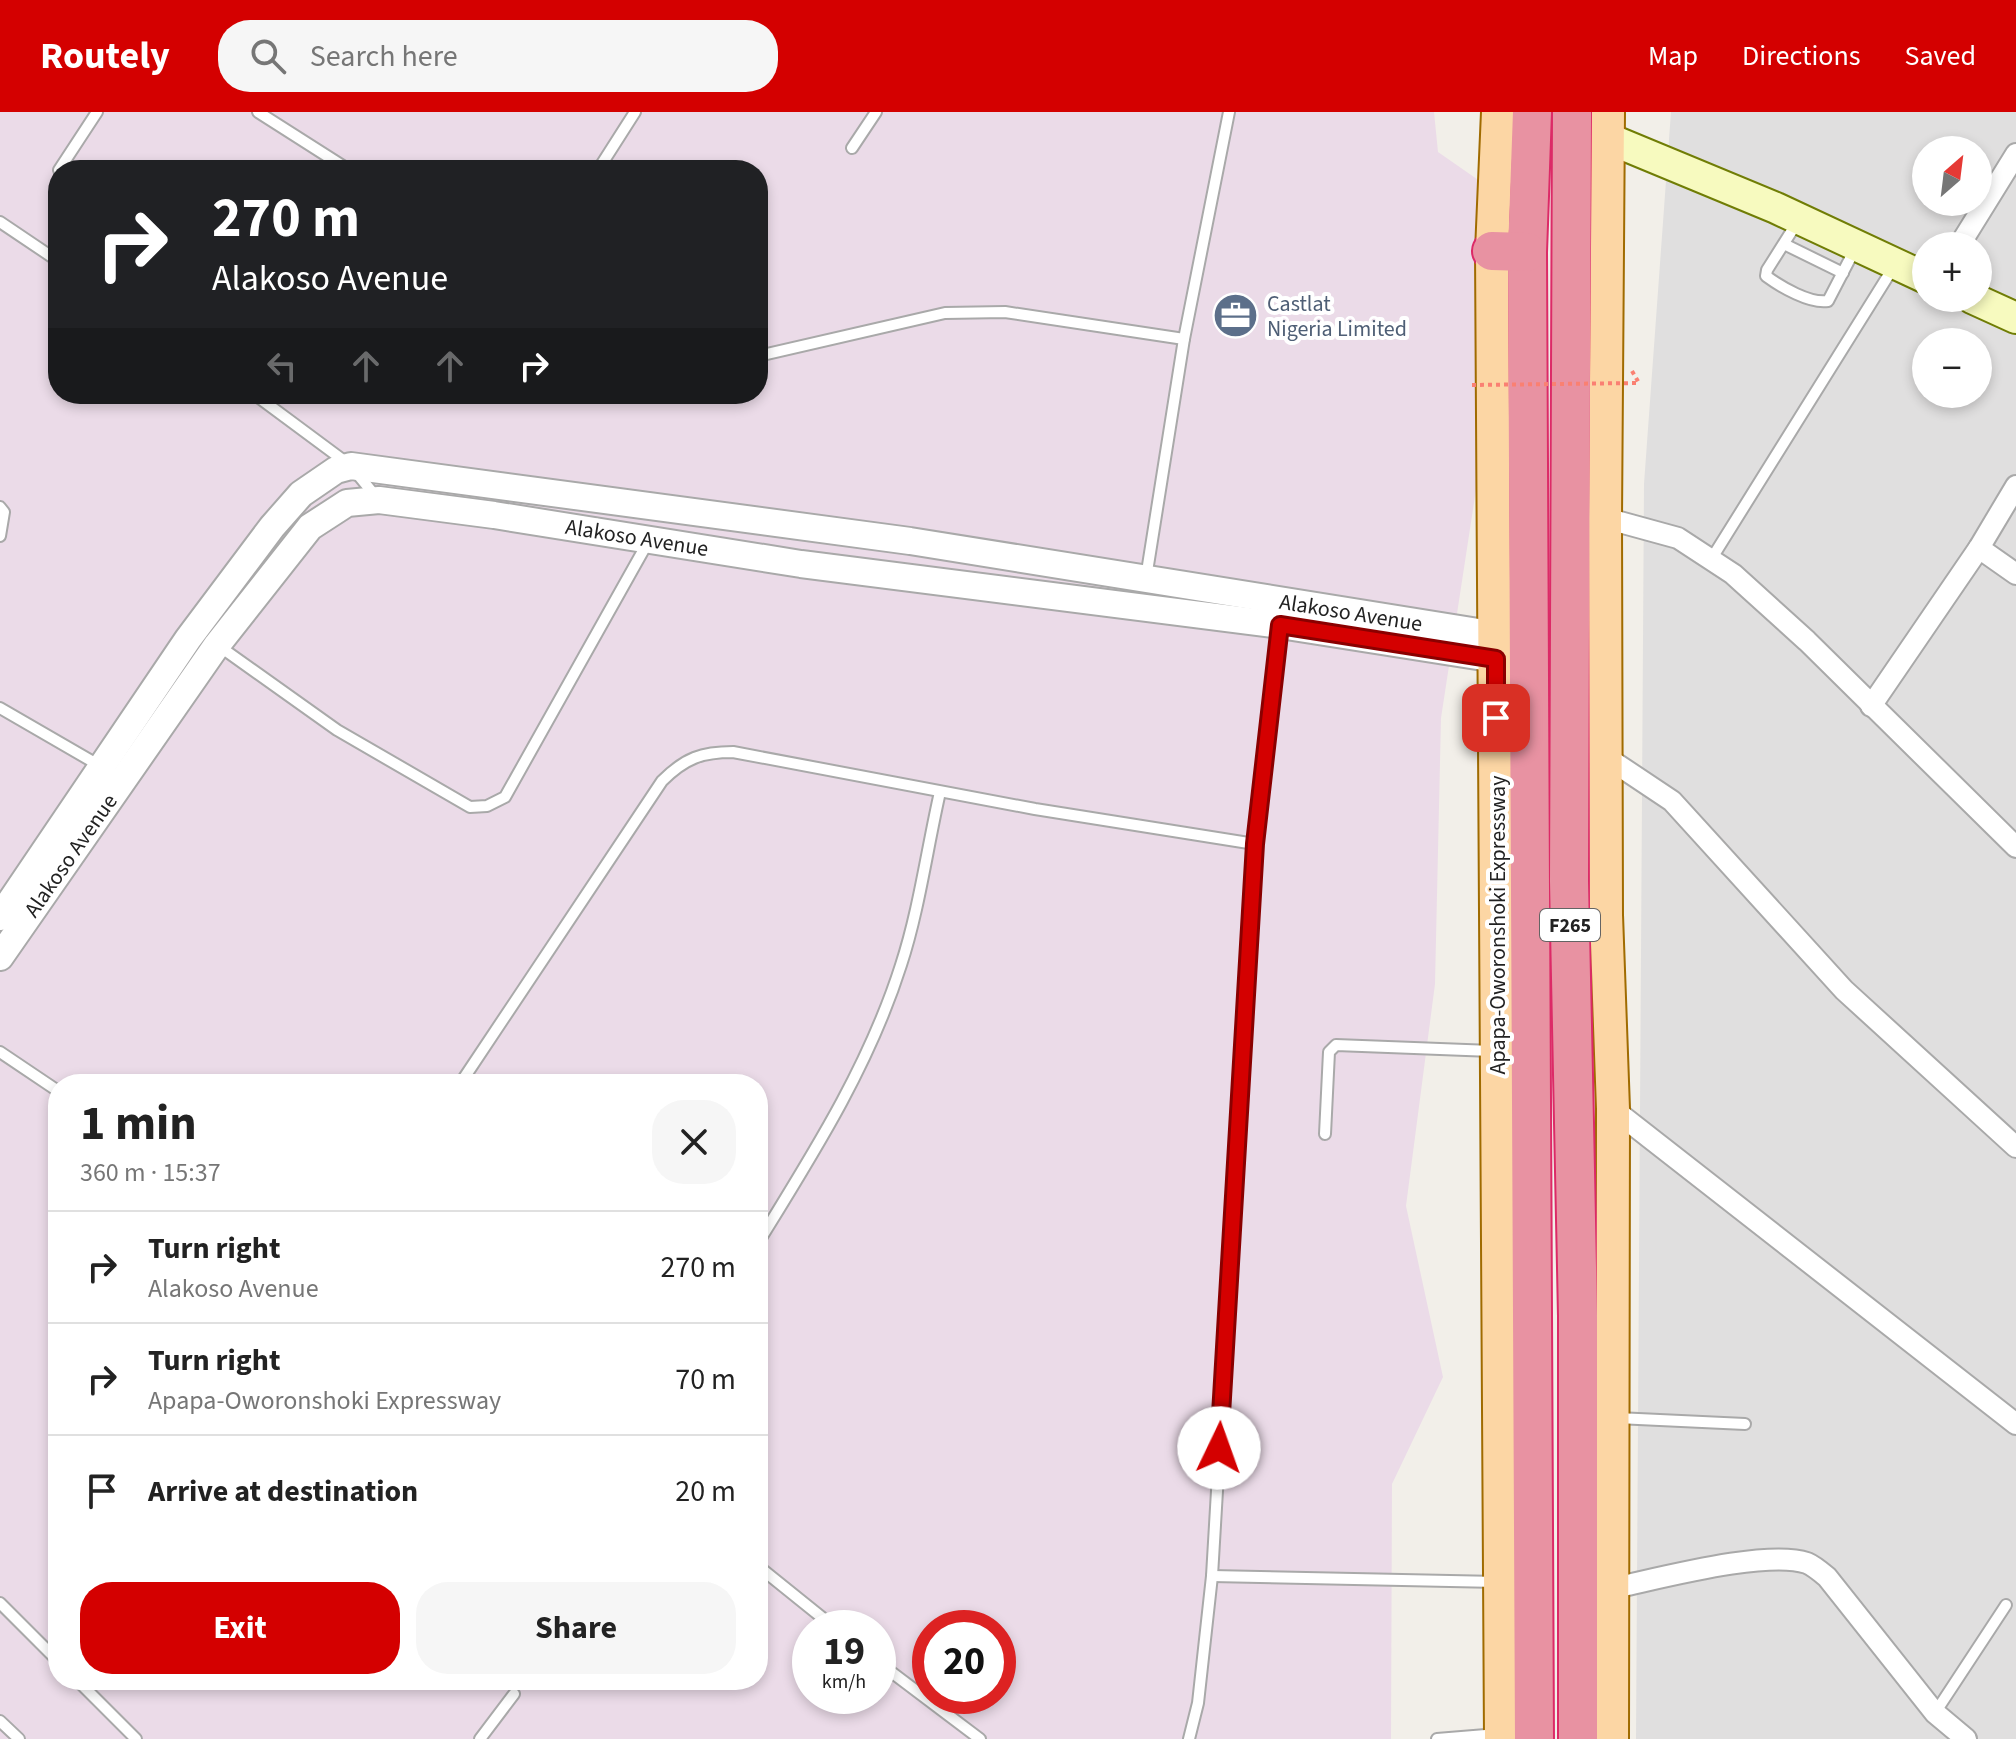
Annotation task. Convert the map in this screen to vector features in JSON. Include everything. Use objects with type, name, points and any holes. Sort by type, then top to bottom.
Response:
[{"type":"highway","name":"Apapa-Oworonshoki Expressway","points":[[1512,1737],[1509,252],[1532,112]]},
{"type":"highway","name":"F265","points":[[1572,112],[1569,881],[1578,1316],[1578,1739]]},
{"type":"main road","name":"Apapa-Oworonshoki Expressway","points":[[1498,112],[1509,252],[1496,647],[1501,1582],[1512,1737]]},
{"type":"main road","points":[[1612,1739],[1609,1589],[1613,1109],[1606,915],[1605,518],[1608,125],[1792,232],[1850,260],[1895,265],[1912,272]]},
{"type":"main road","points":[[1992,307],[2016,318]]},
{"type":"street","points":[[1968,232],[2016,154]]},
{"type":"street","name":"Alakoso Avenue","points":[[0,957],[112,774],[188,639],[272,527],[301,494],[336,470],[351,466],[910,541],[1146,578],[1496,647]]},
{"type":"street","points":[[1871,706],[1979,548],[2016,486]]},
{"type":"street","name":"Alakoso Avenue","points":[[0,917],[310,527],[347,503],[379,500],[651,537],[801,564],[1280,625],[1496,647]]},
{"type":"street","points":[[1605,518],[1654,529],[1712,558],[1807,641],[2016,847]]},
{"type":"street","points":[[1979,548],[2016,574]]},
{"type":"street","points":[[1606,757],[1672,801],[1844,990],[2016,1147]]},
{"type":"street","points":[[1613,1109],[2016,1424]]},
{"type":"street","points":[[1609,1589],[1781,1559],[1806,1563],[1827,1577],[1935,1713],[1966,1739]]},
{"type":"lane","points":[[66,160],[97,112]]},
{"type":"lane","points":[[258,112],[333,160]]},
{"type":"lane","points":[[604,160],[635,112]]},
{"type":"lane","points":[[852,148],[876,112]]},
{"type":"lane","points":[[1146,578],[1184,339],[1229,112]]},
{"type":"lane","points":[[0,222],[48,254]]},
{"type":"lane","points":[[1792,232],[1767,270],[1766,276],[1773,281],[1823,302],[1831,297],[1850,260]]},
{"type":"lane","points":[[1712,558],[1895,265]]},
{"type":"lane","points":[[768,354],[945,313],[1005,312],[1184,339]]},
{"type":"lane","points":[[267,404],[351,466],[379,500]]},
{"type":"lane","points":[[0,507],[4,512],[0,536]]},
{"type":"lane","points":[[217,645],[337,730],[470,807],[487,806],[505,797],[651,537]]},
{"type":"lane","points":[[1189,1739],[1198,1703],[1212,1576],[1255,844],[1280,625]]},
{"type":"lane","points":[[0,708],[112,774]]},
{"type":"lane","points":[[467,1074],[662,781],[681,763],[704,752],[733,752],[940,792],[1255,844]]},
{"type":"lane","points":[[768,1227],[836,1116],[866,1054],[901,964],[940,792]]},
{"type":"lane","points":[[1325,1134],[1329,1052],[1336,1045],[1498,1051]]},
{"type":"lane","points":[[0,1052],[48,1084]]},
{"type":"lane","points":[[1611,1418],[1745,1424]]},
{"type":"lane","points":[[768,1574],[813,1610]]},
{"type":"lane","points":[[1212,1576],[1501,1582]]},
{"type":"lane","points":[[1935,1713],[2006,1605]]},
{"type":"lane","points":[[1,1606],[48,1651]]},
{"type":"lane","points":[[896,1676],[980,1739]]},
{"type":"lane","points":[[87,1690],[136,1739]]},
{"type":"lane","points":[[480,1739],[514,1694]]},
{"type":"lane","points":[[0,1721],[19,1739]]},
{"type":"lane","points":[[1437,1739],[1512,1737]]},
{"type":"path","points":[[1472,385],[1639,383]]},
{"type":"shaded area","points":[[0,112],[1434,112],[1438,152],[1497,193],[1481,457],[1441,718],[1435,984],[1406,1206],[1443,1377],[1392,1484],[1391,1739],[0,1739]]},
{"type":"shaded area","points":[[1671,112],[2016,112],[2016,1739],[1636,1739],[1644,484]]},
{"type":"place","name":"Castlat Nigeria Limited","points":[[1236,316]]},
{"type":"route","points":[[1219,1448],[1255,844],[1280,625],[1496,659],[1496,718]]}]
